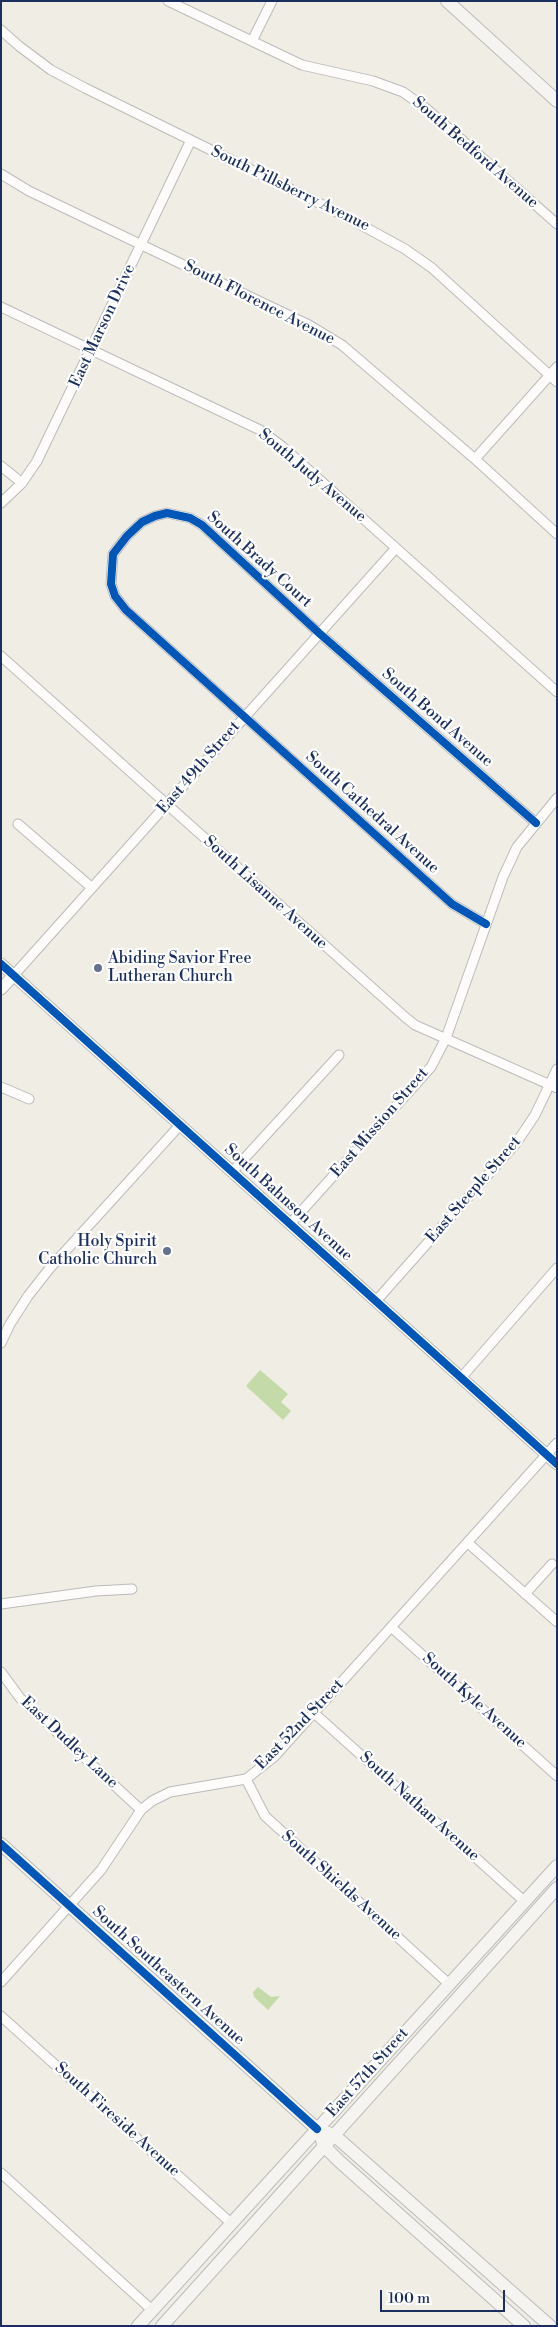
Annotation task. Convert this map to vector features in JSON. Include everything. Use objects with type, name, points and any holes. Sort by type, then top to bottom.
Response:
[{"type":"main road","points":[[447,1],[557,101]]},
{"type":"main road","name":"South Southeastern Avenue","points":[[1,1844],[318,2129],[334,2135],[550,2326]]},
{"type":"main road","name":"East 57th Street","points":[[138,2326],[557,1866]]},
{"type":"main road","name":"East 57th Street","points":[[166,2324],[557,1888]]},
{"type":"main road","name":"South Southeastern Avenue","points":[[318,2129],[324,2146],[524,2326]]},
{"type":"main road","points":[[149,2326],[154,2315],[152,2310]]},
{"type":"street","name":"South Bedford Avenue","points":[[168,1],[302,65],[366,79],[403,92],[428,110],[557,224]]},
{"type":"street","points":[[252,41],[272,1]]},
{"type":"street","name":"South Pillsberry Avenue","points":[[1,30],[51,70],[343,215],[405,249],[439,274],[557,382]]},
{"type":"street","name":"East Marson Drive","points":[[1,503],[22,483],[37,461],[191,140]]},
{"type":"street","name":"South Florence Avenue","points":[[1,174],[29,191],[309,325],[342,345],[475,459],[557,534]]},
{"type":"street","name":"South Judy Avenue","points":[[1,307],[260,430],[283,447],[557,692]]},
{"type":"street","points":[[475,459],[557,367]]},
{"type":"street","points":[[1,466],[22,483]]},
{"type":"street","name":"South Brady Court","points":[[245,715],[138,621],[115,596],[110,584],[113,554],[128,536],[142,522],[155,516],[167,513],[190,518],[202,525],[319,633]]},
{"type":"street","name":"East 49th Street","points":[[1,989],[396,548]]},
{"type":"street","name":"South Bond Avenue","points":[[319,633],[536,823]]},
{"type":"street","name":"South Lisanne Avenue","points":[[1,656],[404,1017],[415,1025],[554,1087]]},
{"type":"street","name":"South Cathedral Avenue","points":[[245,715],[452,904],[486,924]]},
{"type":"street","name":"East Mission Street","points":[[290,1224],[420,1081],[431,1066],[446,1038],[486,924],[517,846],[557,798]]},
{"type":"street","points":[[18,824],[91,887]]},
{"type":"street","name":"South Bahnson Avenue","points":[[1,964],[557,1464]]},
{"type":"street","points":[[232,1172],[339,1055]]},
{"type":"street","name":"East Steeple Street","points":[[376,1302],[517,1142],[554,1087],[557,1069]]},
{"type":"street","points":[[1,1087],[29,1099]]},
{"type":"street","points":[[1,1343],[10,1324],[28,1296],[50,1268],[180,1124]]},
{"type":"street","points":[[461,1378],[557,1268]]},
{"type":"street","name":"East 52nd Street","points":[[1,1982],[114,1854],[131,1822],[141,1810],[152,1801],[170,1792],[246,1779],[274,1757],[557,1444]]},
{"type":"street","points":[[468,1543],[557,1622]]},
{"type":"street","points":[[525,1594],[552,1564]]},
{"type":"street","points":[[1,1604],[96,1591],[132,1589]]},
{"type":"street","name":"South Kyle Avenue","points":[[391,1627],[557,1776]]},
{"type":"street","name":"East Dudley Lane","points":[[1,1672],[20,1698],[141,1810]]},
{"type":"street","name":"South Nathan Avenue","points":[[314,1713],[524,1901]]},
{"type":"street","name":"South Shields Avenue","points":[[246,1779],[265,1816],[449,1984]]},
{"type":"street","name":"South Fireside Avenue","points":[[1,2016],[232,2224]]},
{"type":"street","points":[[1,2173],[152,2310]]},
{"type":"green space","points":[[260,1370],[288,1394],[281,1402],[291,1411],[283,1420],[246,1386]]},
{"type":"green space","points":[[258,1987],[271,1997],[280,1996],[268,2010],[254,1997],[253,1992]]},
{"type":"cycle path","points":[[486,924],[452,904],[126,610],[115,596],[111,584],[113,554],[127,536],[142,522],[155,516],[167,513],[190,518],[202,525],[319,633],[536,823]]},
{"type":"cycle path","points":[[1,964],[557,1464]]},
{"type":"cycle path","points":[[1,1844],[317,2129]]},
{"type":"place","name":"Abiding Savior Free Lutheran Church","points":[[98,968]]},
{"type":"place","name":"Holy Spirit Catholic Church","points":[[167,1251]]}]
